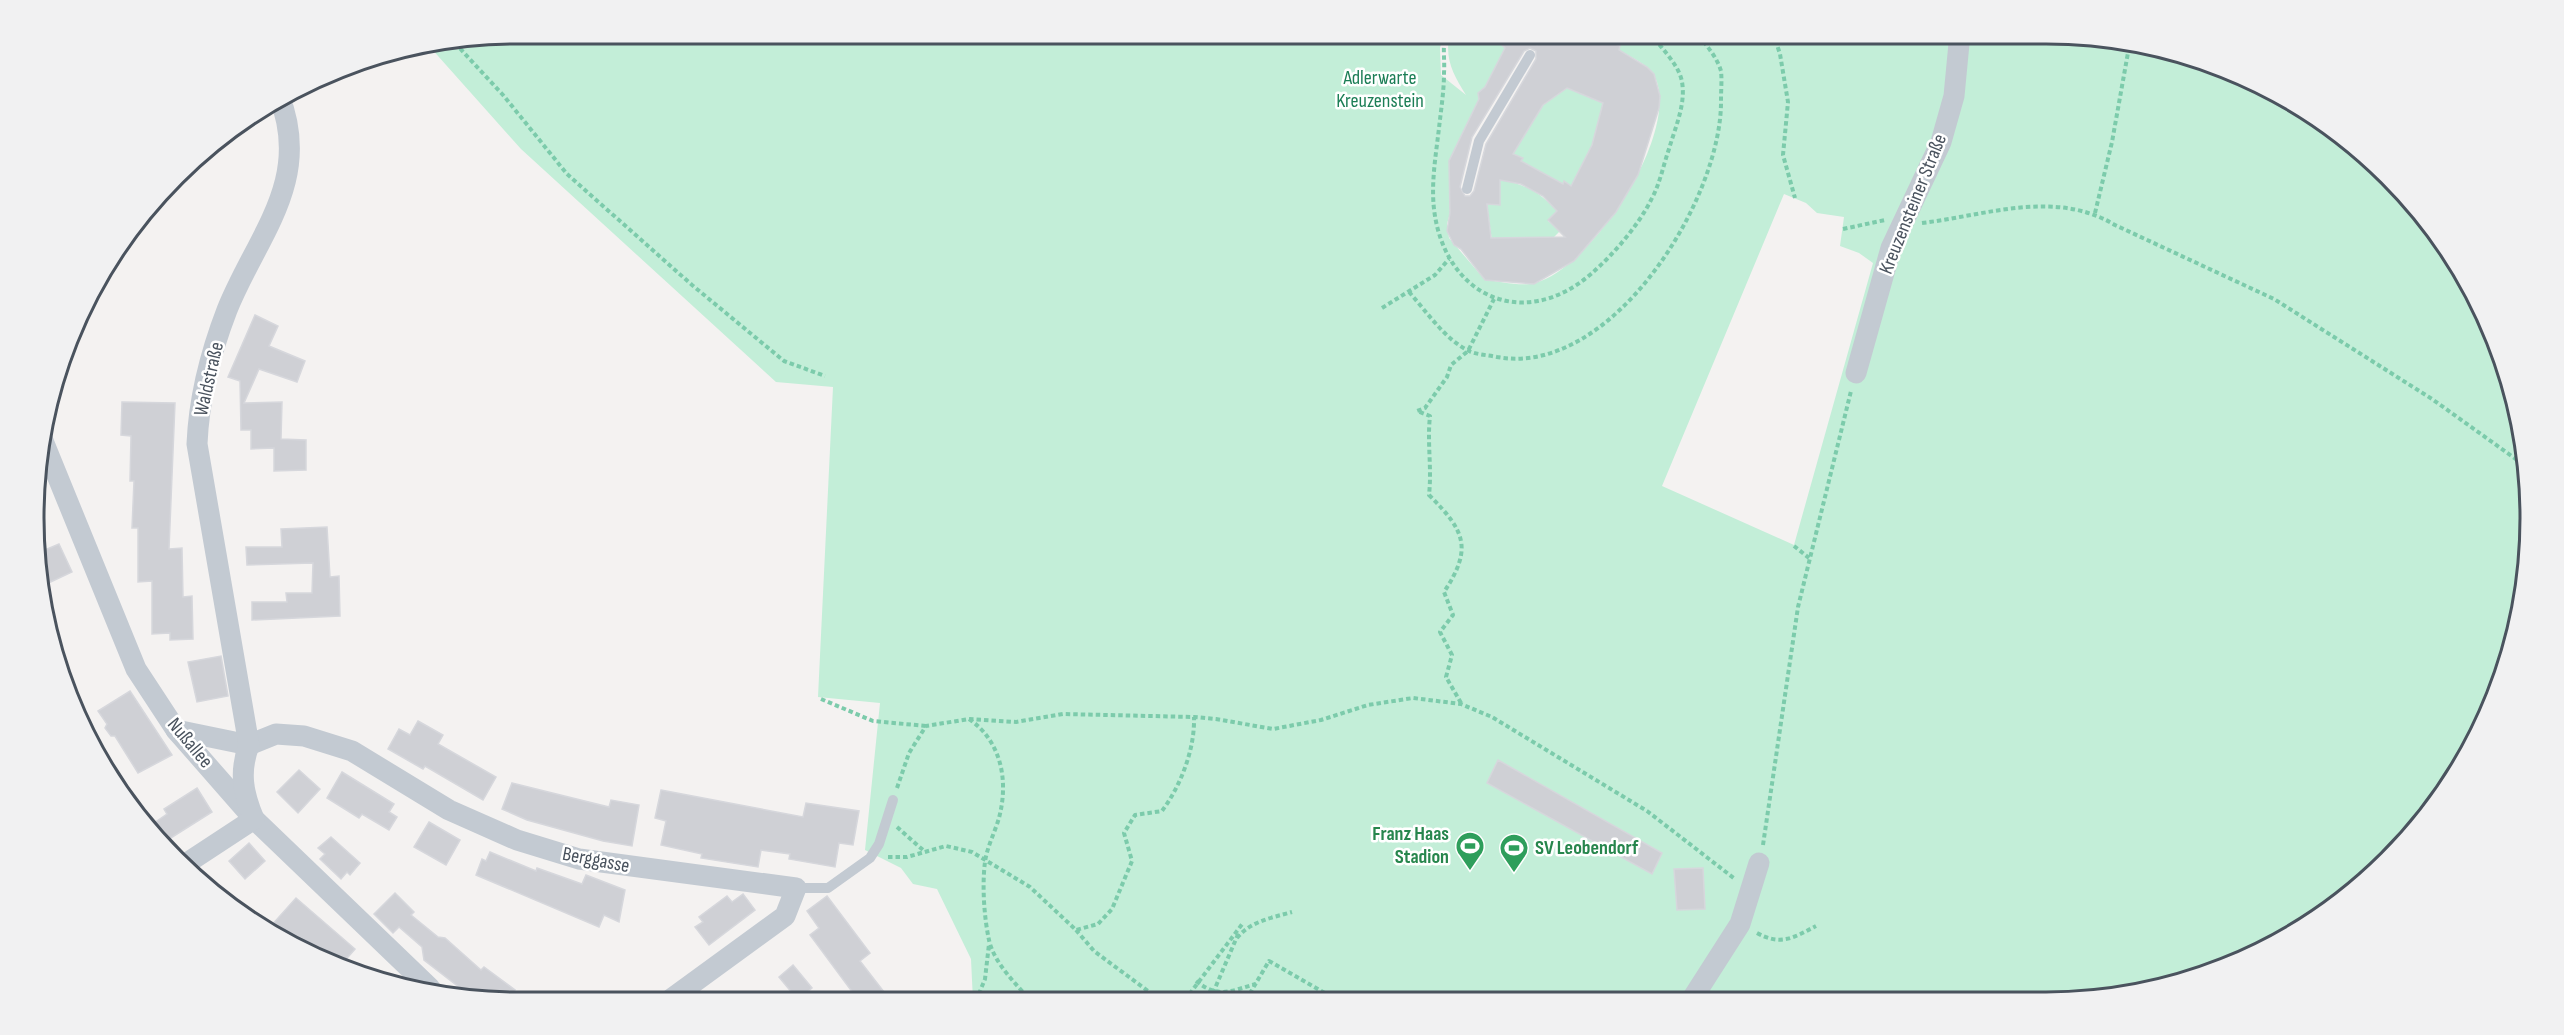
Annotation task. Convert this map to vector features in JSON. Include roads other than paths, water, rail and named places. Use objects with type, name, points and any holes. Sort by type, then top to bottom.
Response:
[{"type":"street","name":"Kreuzensteiner Straße","points":[[1856,373],[1891,248],[1944,130],[1954,96],[1959,44]]},
{"type":"street","name":"Waldstraße","points":[[249,745],[197,444],[198,408],[210,362],[228,309],[276,216],[285,191],[289,159],[288,127],[282,106]]},
{"type":"street","name":"Nußallee","points":[[48,454],[136,669],[176,730],[254,819],[423,982]]},
{"type":"street","points":[[176,730],[249,745],[242,765],[242,775],[244,796],[254,819],[190,861]]},
{"type":"street","name":"Berggasse","points":[[249,745],[276,734],[304,736],[352,751],[449,810],[517,840],[579,859],[796,888]]},
{"type":"street","points":[[1696,992],[1740,924],[1759,863]]},
{"type":"street","points":[[681,992],[785,916],[796,888]]},
{"type":"lane","points":[[1467,189],[1479,141],[1530,55]]},
{"type":"lane","points":[[796,888],[828,888],[870,858],[879,844],[893,800]]},
{"type":"place","name":"Franz Haas Stadion","points":[[1470,872]]},
{"type":"place","name":"SV Leobendorf","points":[[1514,874]]},
{"type":"park label","name":"Adlerwarte Kreuzenstein","points":[[1380,90]]}]
